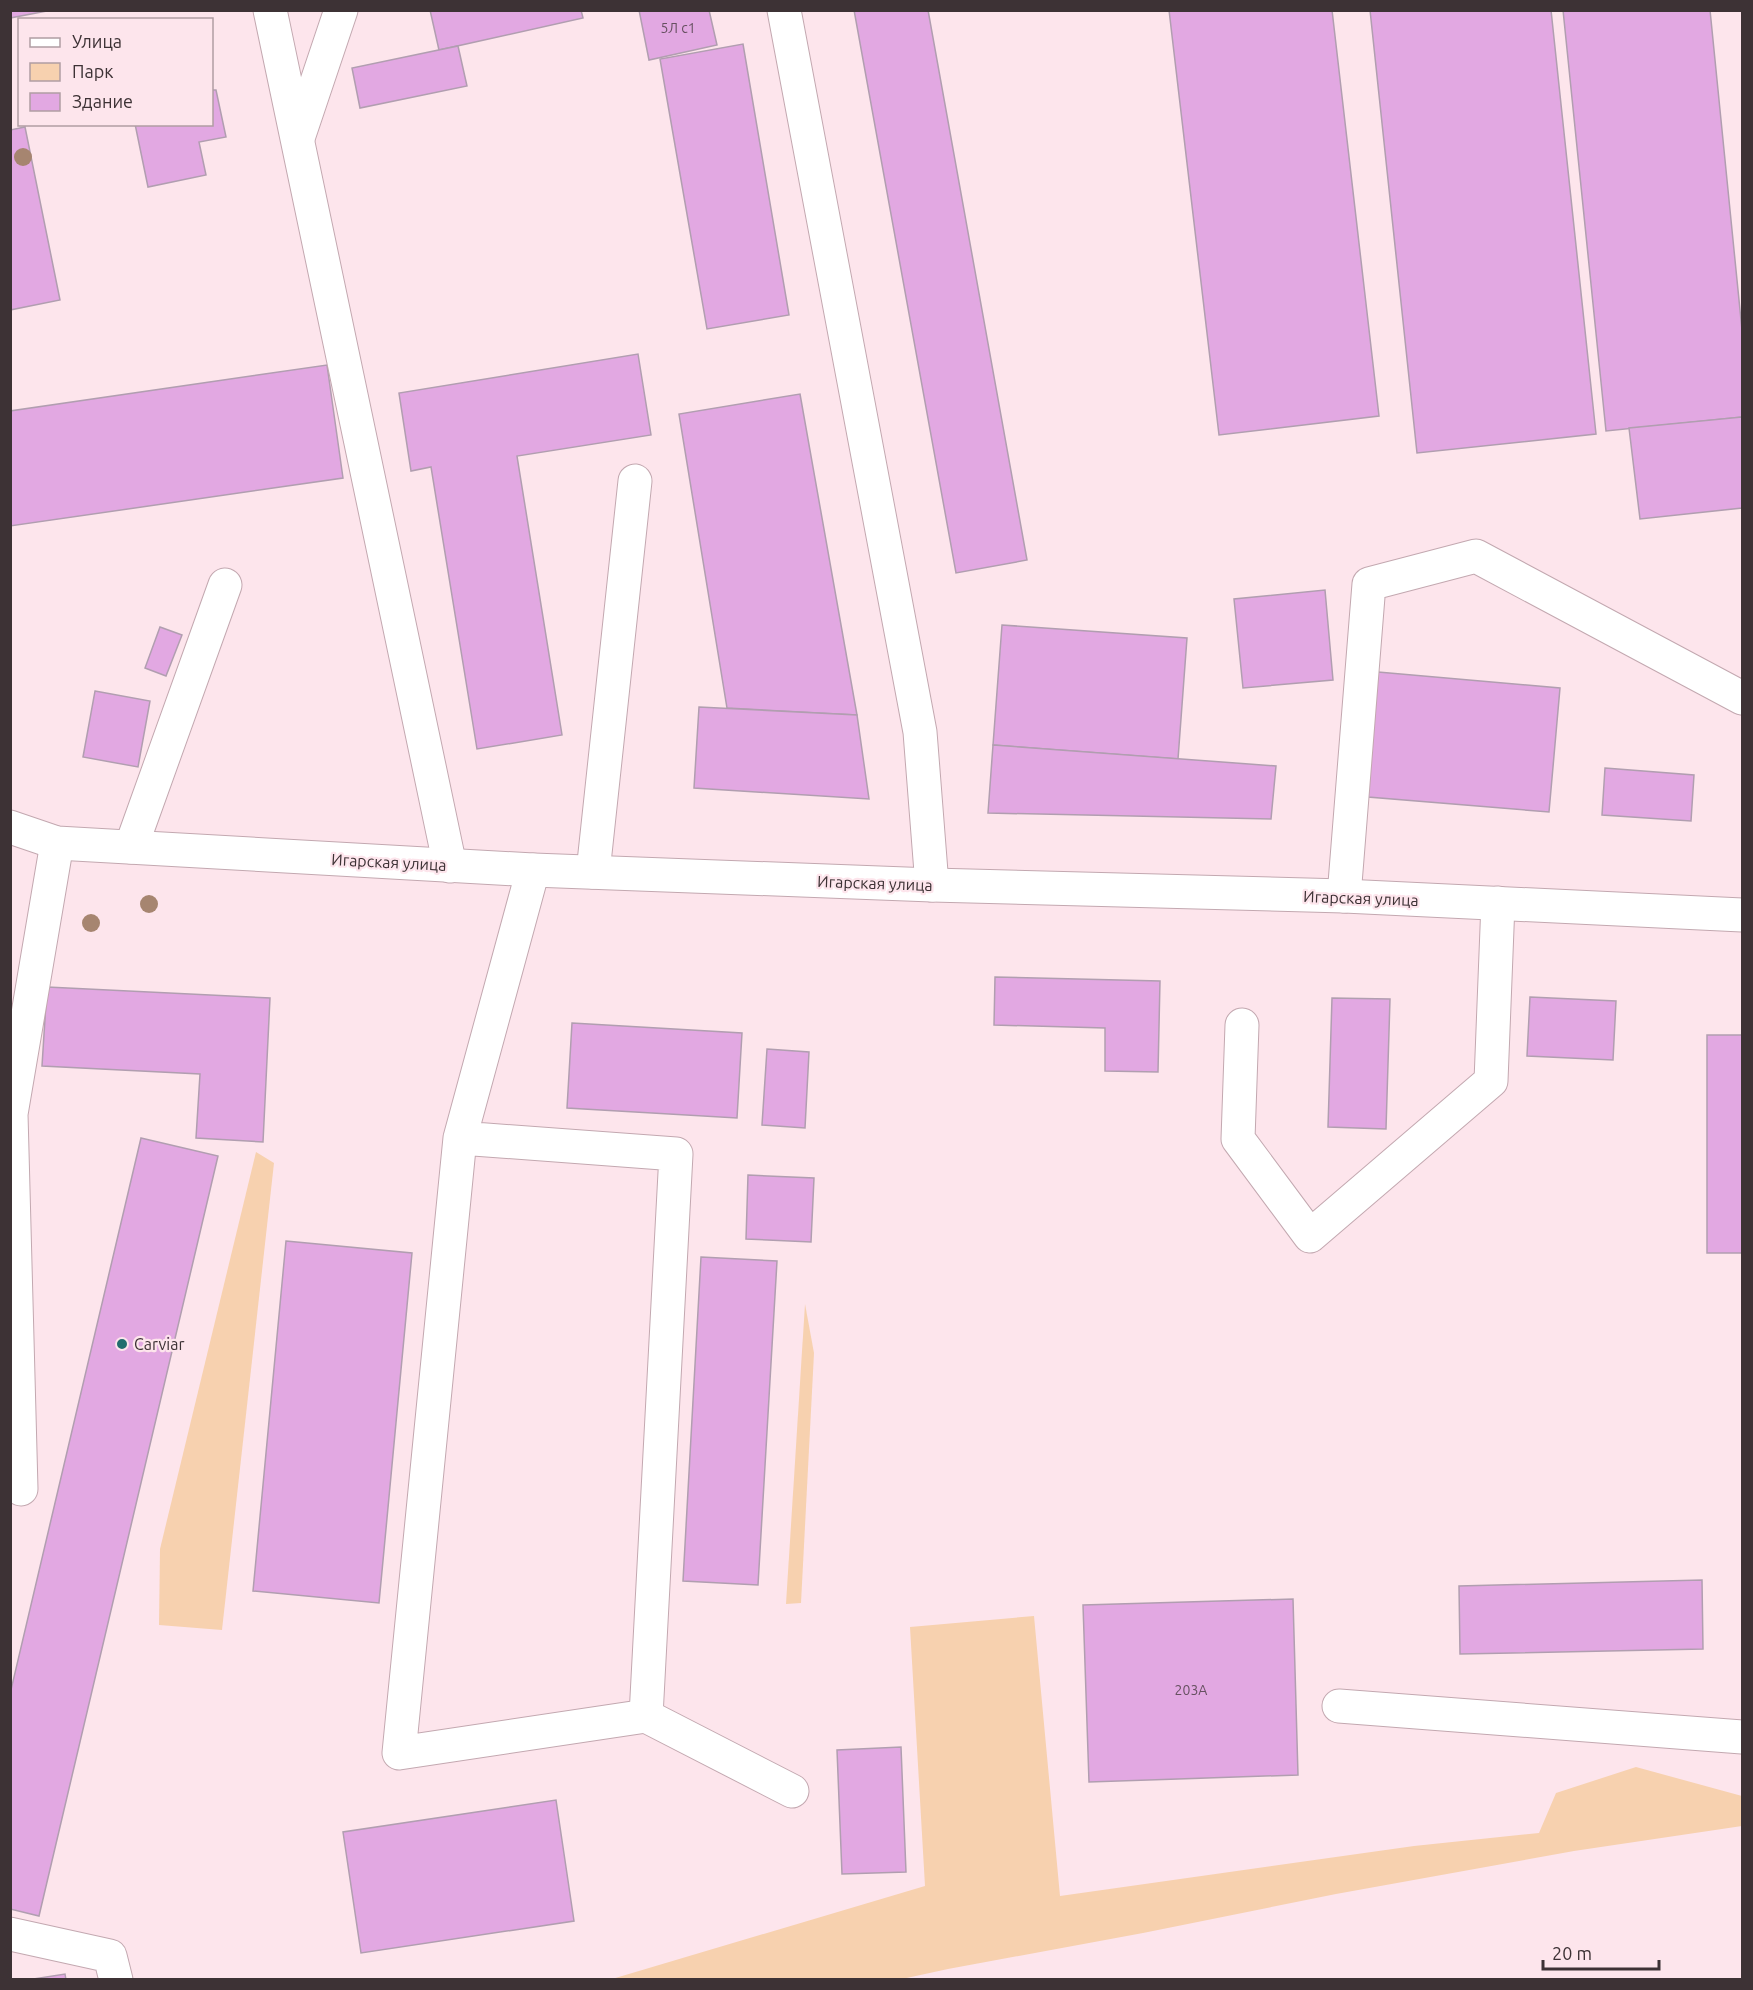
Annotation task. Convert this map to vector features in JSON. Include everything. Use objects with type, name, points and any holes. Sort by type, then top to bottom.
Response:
[{"type":"street","points":[[270,10],[450,866]]},
{"type":"street","points":[[297,140],[341,10]]},
{"type":"street","points":[[784,10],[920,732],[932,885]]},
{"type":"street","points":[[593,872],[635,482]]},
{"type":"street","points":[[1344,896],[1370,584],[1476,556],[1743,698]]},
{"type":"street","points":[[131,847],[225,585]]},
{"type":"street","name":"Игарская улица","points":[[10,827],[57,843],[450,866],[932,885],[1344,896],[1743,915]]},
{"type":"street","points":[[21,1489],[11,1114],[57,843]]},
{"type":"street","points":[[533,870],[460,1138],[399,1753],[646,1716],[792,1791]]},
{"type":"street","points":[[1242,1025],[1238,1139],[1310,1236],[1491,1081],[1498,903]]},
{"type":"street","points":[[460,1138],[676,1154],[646,1716]]},
{"type":"street","points":[[1340,1706],[1743,1737]]},
{"type":"street","points":[[10,1934],[110,1956],[116,1980]]},
{"type":"green space","points":[[256,1152],[274,1163],[222,1630],[159,1625],[160,1549]]},
{"type":"green space","points":[[805,1304],[814,1353],[801,1603],[786,1604]]},
{"type":"green space","points":[[1034,1616],[1060,1896],[1414,1846],[1539,1833],[1556,1793],[1636,1767],[1742,1796],[1742,1826],[1574,1851],[1336,1894],[902,1979],[612,1979],[925,1886],[910,1627]]},
{"type":"building","points":[[10,10],[52,10],[10,18]]},
{"type":"building","points":[[430,10],[581,10],[583,18],[439,50]]},
{"type":"building","points":[[639,10],[709,10],[717,45],[649,60]]},
{"type":"building","points":[[854,10],[928,10],[1027,560],[956,573]]},
{"type":"building","points":[[1169,10],[1332,10],[1379,416],[1219,435]]},
{"type":"building","points":[[1370,10],[1551,10],[1596,434],[1417,453]]},
{"type":"building","points":[[1563,10],[1710,10],[1742,330],[1742,417],[1606,431]]},
{"type":"building","points":[[743,44],[789,315],[707,329],[660,59]]},
{"type":"building","points":[[458,46],[467,86],[360,108],[352,68]]},
{"type":"building","points":[[213,90],[216,90],[226,137],[199,142],[206,175],[148,187],[135,126],[213,126]]},
{"type":"building","points":[[25,127],[60,300],[10,310],[10,130]]},
{"type":"building","points":[[638,354],[651,435],[517,456],[562,735],[477,749],[431,467],[411,471],[399,393]]},
{"type":"building","points":[[327,365],[343,478],[10,526],[10,411]]},
{"type":"building","points":[[800,394],[857,715],[727,708],[679,414]]},
{"type":"building","points":[[1742,417],[1742,508],[1640,519],[1629,428]]},
{"type":"building","points":[[1325,590],[1333,680],[1243,688],[1234,599]]},
{"type":"building","points":[[1002,625],[1187,638],[1178,759],[993,745]]},
{"type":"building","points":[[160,627],[182,635],[166,676],[145,668]]},
{"type":"building","points":[[1378,672],[1560,688],[1549,812],[1368,797]]},
{"type":"building","points":[[95,691],[150,701],[138,767],[83,757]]},
{"type":"building","points":[[699,707],[857,715],[869,799],[694,788]]},
{"type":"building","points":[[993,745],[1276,766],[1271,819],[988,813]]},
{"type":"building","points":[[1605,768],[1694,775],[1691,821],[1602,815]]},
{"type":"building","points":[[995,977],[1160,981],[1158,1072],[1105,1071],[1105,1028],[994,1025]]},
{"type":"building","points":[[47,987],[270,998],[263,1142],[196,1138],[200,1074],[42,1066]]},
{"type":"building","points":[[1530,997],[1616,1001],[1613,1060],[1527,1056]]},
{"type":"building","points":[[1332,998],[1390,999],[1386,1129],[1328,1127]]},
{"type":"building","points":[[572,1023],[742,1033],[737,1118],[567,1108]]},
{"type":"building","points":[[1707,1035],[1742,1035],[1742,1253],[1707,1253]]},
{"type":"building","points":[[767,1049],[809,1052],[805,1128],[762,1125]]},
{"type":"building","points":[[141,1138],[218,1156],[39,1916],[10,1909],[10,1694]]},
{"type":"building","points":[[748,1175],[814,1178],[811,1242],[746,1239]]},
{"type":"building","points":[[286,1241],[412,1253],[379,1603],[253,1591]]},
{"type":"building","points":[[701,1257],[777,1261],[758,1585],[683,1581]]},
{"type":"building","points":[[1702,1580],[1703,1649],[1460,1654],[1459,1586]]},
{"type":"building","points":[[1293,1599],[1298,1775],[1089,1782],[1083,1605]]},
{"type":"building","points":[[901,1747],[906,1872],[842,1874],[837,1750]]},
{"type":"building","points":[[556,1800],[574,1921],[361,1953],[343,1832]]},
{"type":"building","points":[[65,1974],[66,1980],[27,1980]]},
{"type":"place","name":"Carviar","points":[[122,1344]]}]
